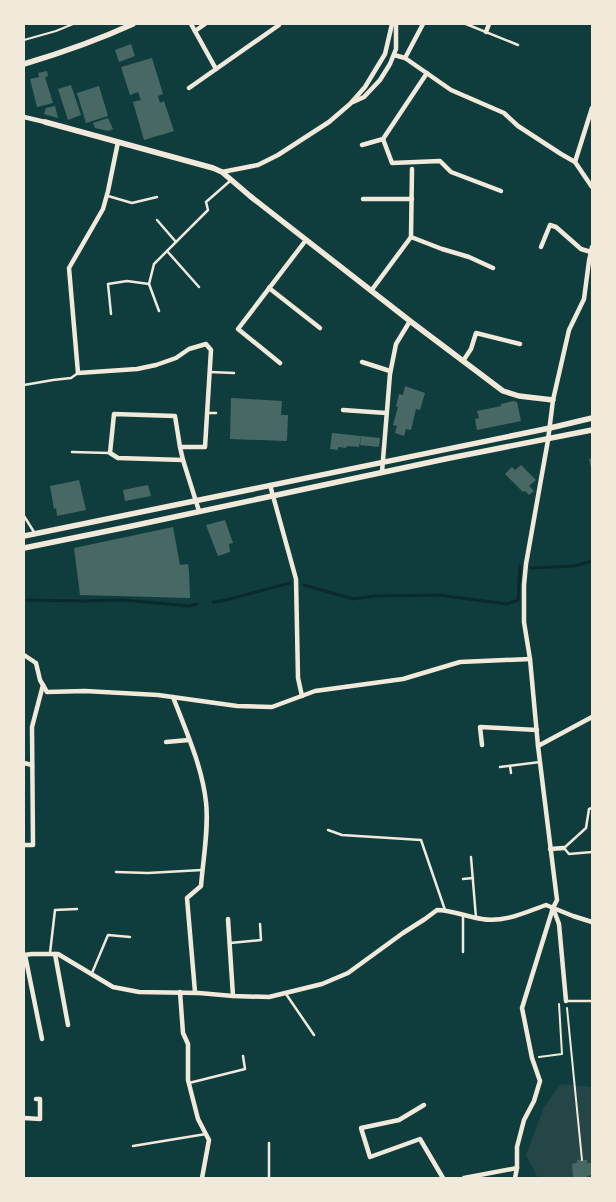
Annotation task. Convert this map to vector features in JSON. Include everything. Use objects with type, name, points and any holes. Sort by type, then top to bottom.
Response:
[{"type":"street","points":[[24,64],[59,53],[133,24]]},
{"type":"street","points":[[190,24],[216,69]]},
{"type":"street","points":[[195,31],[205,24]]},
{"type":"street","points":[[189,88],[279,24]]},
{"type":"street","points":[[222,172],[258,165],[278,155],[329,122],[350,104],[365,87],[385,54],[392,24]]},
{"type":"street","points":[[350,104],[364,97],[380,80],[390,64],[396,49],[396,24]]},
{"type":"street","points":[[405,58],[423,24]]},
{"type":"street","points":[[486,32],[489,24]]},
{"type":"street","points":[[394,55],[405,58],[451,90],[504,113],[518,126],[575,162],[592,187]]},
{"type":"street","points":[[362,145],[383,139],[427,73]]},
{"type":"street","points":[[575,162],[592,108]]},
{"type":"street","points":[[24,117],[222,172],[371,291],[503,391],[519,396],[553,400]]},
{"type":"street","points":[[586,128],[592,130]]},
{"type":"street","points":[[383,139],[392,163],[440,161],[451,172],[501,191]]},
{"type":"street","points":[[118,142],[102,209],[69,268],[78,373],[146,367],[176,358],[189,349],[206,344],[211,350],[206,447],[180,447]]},
{"type":"street","points":[[371,291],[411,238],[412,169]]},
{"type":"street","points":[[363,199],[412,199]]},
{"type":"street","points":[[514,1178],[517,1147],[524,1120],[534,1101],[540,1081],[532,1058],[522,1008],[557,900],[538,746],[530,659],[524,622],[525,571],[550,428],[553,400],[569,330],[584,299],[592,250],[581,249],[556,227],[550,225],[541,247]]},
{"type":"street","points":[[411,238],[469,257],[493,268]]},
{"type":"street","points":[[280,363],[238,329],[306,240]]},
{"type":"street","points":[[269,288],[320,328]]},
{"type":"street","points":[[382,472],[390,371],[396,344],[410,321]]},
{"type":"street","points":[[462,361],[471,348],[476,333],[520,344]]},
{"type":"street","points":[[362,362],[390,371]]},
{"type":"street","points":[[343,410],[386,414]]},
{"type":"street","points":[[183,460],[118,458],[110,454],[114,414],[175,416],[183,460],[199,511]]},
{"type":"street","points":[[24,536],[592,418]]},
{"type":"street","points":[[24,548],[382,472],[592,430]]},
{"type":"street","points":[[270,485],[296,579],[298,678],[302,696]]},
{"type":"street","points":[[24,656],[36,663],[40,680],[47,692],[85,691],[173,697],[237,706],[272,707],[315,691],[403,679],[460,662],[530,659]]},
{"type":"street","points":[[24,845],[33,845],[32,727],[43,684]]},
{"type":"street","points":[[173,697],[198,764],[206,803],[206,833],[201,886],[187,898],[195,992]]},
{"type":"street","points":[[538,746],[592,717]]},
{"type":"street","points":[[482,745],[480,727],[537,730]]},
{"type":"street","points":[[166,742],[189,740]]},
{"type":"street","points":[[24,764],[32,765]]},
{"type":"street","points":[[550,849],[564,848]]},
{"type":"street","points":[[42,1039],[25,955],[58,954],[113,988],[139,992],[195,992],[269,997],[322,984],[348,973],[403,933],[425,920],[436,910],[445,910],[483,920],[497,920],[546,905],[592,922]]},
{"type":"street","points":[[553,908],[559,924],[566,1001]]},
{"type":"street","points":[[228,918],[234,996]]},
{"type":"street","points":[[52,954],[68,1025]]},
{"type":"street","points":[[180,992],[183,1033],[188,1044],[188,1083],[198,1119],[209,1140],[202,1178]]},
{"type":"street","points":[[24,1118],[40,1119],[40,1099],[36,1099]]},
{"type":"street","points":[[424,1105],[399,1120],[361,1128],[370,1157],[420,1139],[443,1178]]},
{"type":"street","points":[[464,1178],[516,1168]]},
{"type":"lane","points":[[466,24],[518,45]]},
{"type":"lane","points":[[159,310],[149,284],[154,264],[208,210],[206,202],[231,180]]},
{"type":"lane","points":[[106,196],[132,203],[157,198]]},
{"type":"lane","points":[[157,220],[176,242]]},
{"type":"lane","points":[[167,251],[199,287]]},
{"type":"lane","points":[[112,314],[108,284],[127,281],[149,284]]},
{"type":"lane","points":[[210,372],[234,373]]},
{"type":"lane","points":[[24,385],[71,378],[78,373]]},
{"type":"lane","points":[[207,414],[216,413]]},
{"type":"lane","points":[[72,452],[110,454]]},
{"type":"lane","points":[[24,516],[35,534]]},
{"type":"lane","points":[[500,767],[540,762]]},
{"type":"lane","points":[[510,766],[511,773]]},
{"type":"lane","points":[[592,808],[589,809],[586,828],[564,848],[569,854],[592,852]]},
{"type":"lane","points":[[328,830],[342,835],[421,840],[445,910]]},
{"type":"lane","points":[[471,857],[476,918]]},
{"type":"lane","points":[[116,872],[148,874],[202,870]]},
{"type":"lane","points":[[463,879],[473,878]]},
{"type":"lane","points":[[52,954],[55,910],[78,909]]},
{"type":"lane","points":[[463,915],[463,952]]},
{"type":"lane","points":[[230,944],[261,940],[260,924]]},
{"type":"lane","points":[[92,974],[108,935],[130,936]]},
{"type":"lane","points":[[286,994],[314,1035]]},
{"type":"lane","points":[[566,1001],[592,1000]]},
{"type":"lane","points":[[188,1083],[245,1068],[243,1056]]},
{"type":"lane","points":[[133,1146],[206,1134]]},
{"type":"lane","points":[[269,1178],[270,1143]]},
{"type":"path","points":[[24,40],[73,24]]},
{"type":"path","points":[[532,1058],[562,1054],[559,1002],[566,1001],[582,1160]]},
{"type":"shaded area","points":[[561,1084],[592,1087],[592,1178],[538,1178],[526,1155],[544,1107]]},
{"type":"building","points":[[131,44],[135,56],[119,62],[115,50]]},
{"type":"building","points":[[152,58],[163,94],[158,96],[160,103],[164,101],[174,131],[144,140],[133,102],[141,100],[138,92],[130,95],[121,67]]},
{"type":"building","points":[[47,71],[48,76],[45,77],[53,103],[37,107],[30,79],[39,77],[38,73]]},
{"type":"building","points":[[71,85],[81,115],[68,120],[58,89]]},
{"type":"building","points":[[99,86],[108,116],[86,123],[77,93]]},
{"type":"building","points":[[55,106],[58,118],[44,114],[46,108]]},
{"type":"building","points":[[108,118],[113,129],[108,131],[95,128],[93,123]]},
{"type":"building","points":[[405,386],[425,393],[420,410],[416,409],[411,430],[406,429],[404,436],[395,433],[397,426],[393,425],[399,394],[403,395]]},
{"type":"building","points":[[231,398],[282,401],[281,415],[288,415],[287,441],[230,439]]},
{"type":"building","points":[[517,402],[521,421],[477,430],[475,419],[479,418],[477,411],[501,406],[501,404]]},
{"type":"building","points":[[332,433],[361,436],[359,447],[347,446],[346,448],[338,447],[338,450],[330,449]]},
{"type":"building","points":[[361,436],[380,438],[379,447],[360,445]]},
{"type":"building","points":[[592,458],[592,471],[589,459]]},
{"type":"building","points":[[521,465],[536,480],[529,486],[534,491],[529,495],[525,491],[523,492],[505,474],[512,467],[515,470]]},
{"type":"building","points":[[79,480],[86,510],[57,516],[50,486]]},
{"type":"building","points":[[148,485],[151,496],[125,501],[123,490]]},
{"type":"building","points":[[225,520],[233,543],[229,544],[230,552],[218,556],[206,525]]},
{"type":"building","points":[[173,527],[180,565],[188,564],[190,598],[80,595],[74,548]]},
{"type":"building","points":[[577,1160],[587,1160],[587,1163],[592,1163],[592,1175],[587,1176],[587,1178],[573,1177],[572,1164],[577,1163]]},
{"type":"waterway","points":[[531,568],[574,566],[592,561]]},
{"type":"waterway","points":[[304,585],[353,599],[373,596],[438,595],[507,604],[518,600],[520,566]]},
{"type":"waterway","points":[[213,602],[290,583]]},
{"type":"waterway","points":[[24,600],[123,600],[189,606],[197,604]]}]
